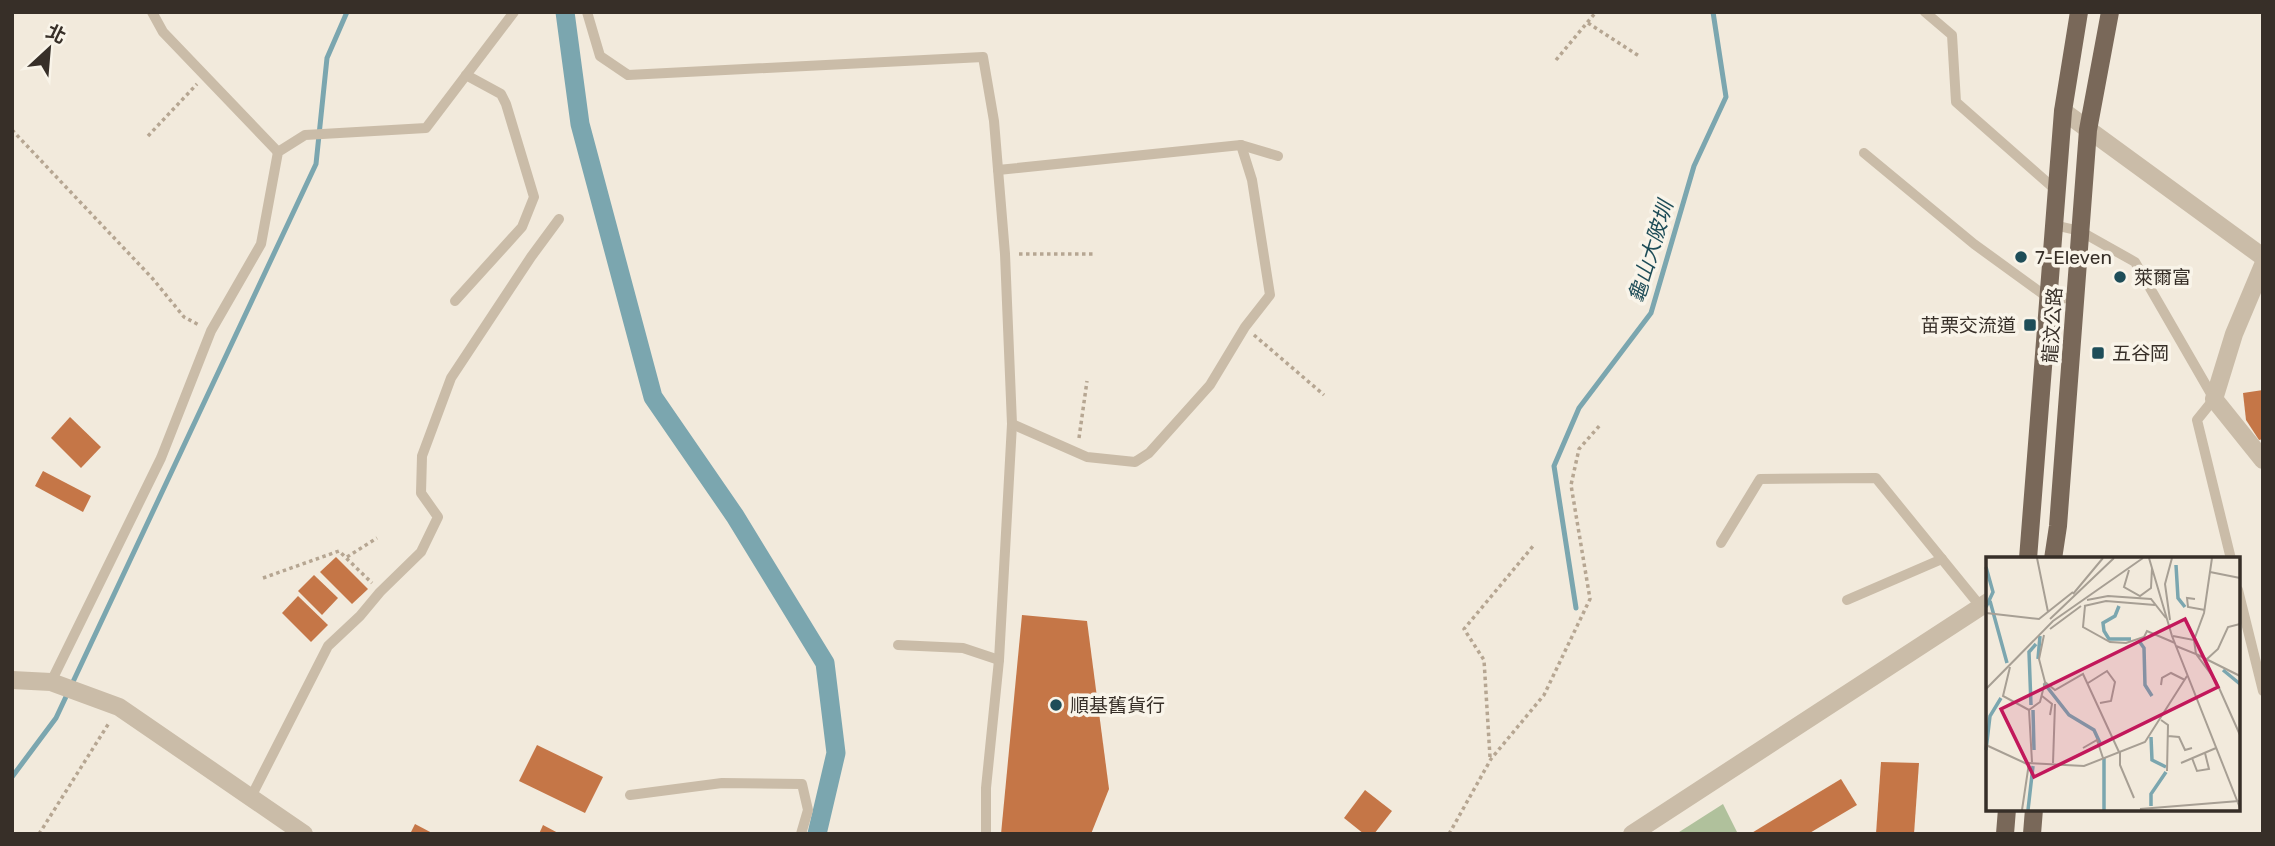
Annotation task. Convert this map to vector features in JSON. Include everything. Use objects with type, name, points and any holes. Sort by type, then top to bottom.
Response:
[{"type":"main road","name":"龍汶公路","points":[[2028,557],[2063,111],[2079,12]]},
{"type":"main road","name":"龍汶公路","points":[[2053,557],[2058,526],[2088,130],[2110,12]]},
{"type":"main road","points":[[2006,834],[2007,811]]},
{"type":"main road","points":[[2032,834],[2034,811]]},
{"type":"street","points":[[2063,111],[2263,257]]},
{"type":"street","points":[[2263,265],[2234,334],[2214,398],[2263,460]]},
{"type":"street","points":[[1632,834],[1985,605]]},
{"type":"street","points":[[12,680],[54,683],[119,706],[304,834]]},
{"type":"lane","points":[[152,12],[163,33],[278,152]]},
{"type":"lane","points":[[54,683],[161,458],[211,331],[261,244],[278,152],[305,135],[426,128],[514,12]]},
{"type":"lane","points":[[587,12],[600,56],[628,75],[983,57],[994,121],[1005,254],[1012,424],[999,660],[986,788],[986,834]]},
{"type":"lane","points":[[1924,12],[1952,35],[1956,102],[2057,191]]},
{"type":"lane","points":[[455,300],[522,228],[534,197],[501,94],[466,75]]},
{"type":"lane","points":[[998,170],[1241,145],[1278,156]]},
{"type":"lane","points":[[1012,424],[1087,457],[1135,462],[1149,453],[1210,385],[1245,327],[1269,295],[1252,180],[1241,145]]},
{"type":"lane","points":[[1864,153],[1974,244],[2048,297],[2075,299]]},
{"type":"lane","points":[[251,797],[328,646],[421,552],[438,517],[421,493],[422,456],[451,378],[523,267],[559,219]]},
{"type":"lane","points":[[2054,225],[2080,231],[2135,262],[2214,398],[2197,420],[2231,557]]},
{"type":"lane","points":[[1721,543],[1760,480],[1875,478],[1942,559],[1985,605]]},
{"type":"lane","points":[[1847,600],[1942,559]]},
{"type":"lane","points":[[2240,598],[2263,691]]},
{"type":"lane","points":[[898,645],[963,648],[999,660]]},
{"type":"lane","points":[[630,795],[722,783],[802,784],[808,810],[802,834]]},
{"type":"path","points":[[1556,60],[1597,12]]},
{"type":"path","points":[[1588,22],[1639,56]]},
{"type":"path","points":[[148,136],[205,76]]},
{"type":"path","points":[[12,130],[153,279],[184,317],[211,331]]},
{"type":"path","points":[[1005,254],[1094,254]]},
{"type":"path","points":[[1245,327],[1324,395]]},
{"type":"path","points":[[1077,453],[1087,381]]},
{"type":"path","points":[[1449,834],[1490,759],[1544,695],[1590,599],[1571,485],[1579,449],[1601,424]]},
{"type":"path","points":[[346,558],[377,538]]},
{"type":"path","points":[[1490,759],[1484,660],[1464,629],[1534,545]]},
{"type":"path","points":[[262,578],[339,551],[380,592]]},
{"type":"path","points":[[39,834],[119,706]]},
{"type":"green space","points":[[1723,804],[1738,834],[1676,834]]},
{"type":"building","points":[[2263,390],[2263,439],[2259,440],[2246,420],[2243,393]]},
{"type":"building","points":[[70,417],[101,447],[81,468],[51,438]]},
{"type":"building","points":[[43,471],[91,496],[83,512],[35,486]]},
{"type":"building","points":[[336,557],[368,589],[352,604],[320,572]]},
{"type":"building","points":[[314,575],[338,598],[322,615],[298,591]]},
{"type":"building","points":[[298,596],[328,625],[311,642],[282,613]]},
{"type":"building","name":"順基舊貨行","points":[[1022,615],[1087,621],[1109,789],[1091,834],[1001,834]]},
{"type":"building","points":[[537,745],[603,777],[585,813],[519,781]]},
{"type":"building","points":[[1881,762],[1919,763],[1914,834],[1876,834]]},
{"type":"building","points":[[1841,779],[1857,805],[1808,834],[1750,834]]},
{"type":"building","points":[[1365,790],[1392,811],[1374,834],[1364,834],[1344,818]]},
{"type":"building","points":[[415,824],[434,834],[410,834]]},
{"type":"building","points":[[543,825],[560,834],[539,834]]},
{"type":"waterway","points":[[12,777],[56,718],[316,164],[327,58],[347,12]]},
{"type":"waterway","points":[[565,12],[580,124],[653,397],[735,516],[825,663],[836,753],[817,834]]},
{"type":"waterway","name":"龜山大陂圳","points":[[1576,608],[1554,466],[1579,408],[1651,313],[1694,166],[1726,97],[1713,12]]},
{"type":"place","name":"7-Eleven","points":[[2021,257]]},
{"type":"place","name":"萊爾富","points":[[2120,277]]},
{"type":"place","name":"苗栗交流道","points":[[2030,325]]},
{"type":"place","name":"五谷岡","points":[[2098,353]]},
{"type":"place","name":"順基舊貨行","points":[[1056,705]]}]
